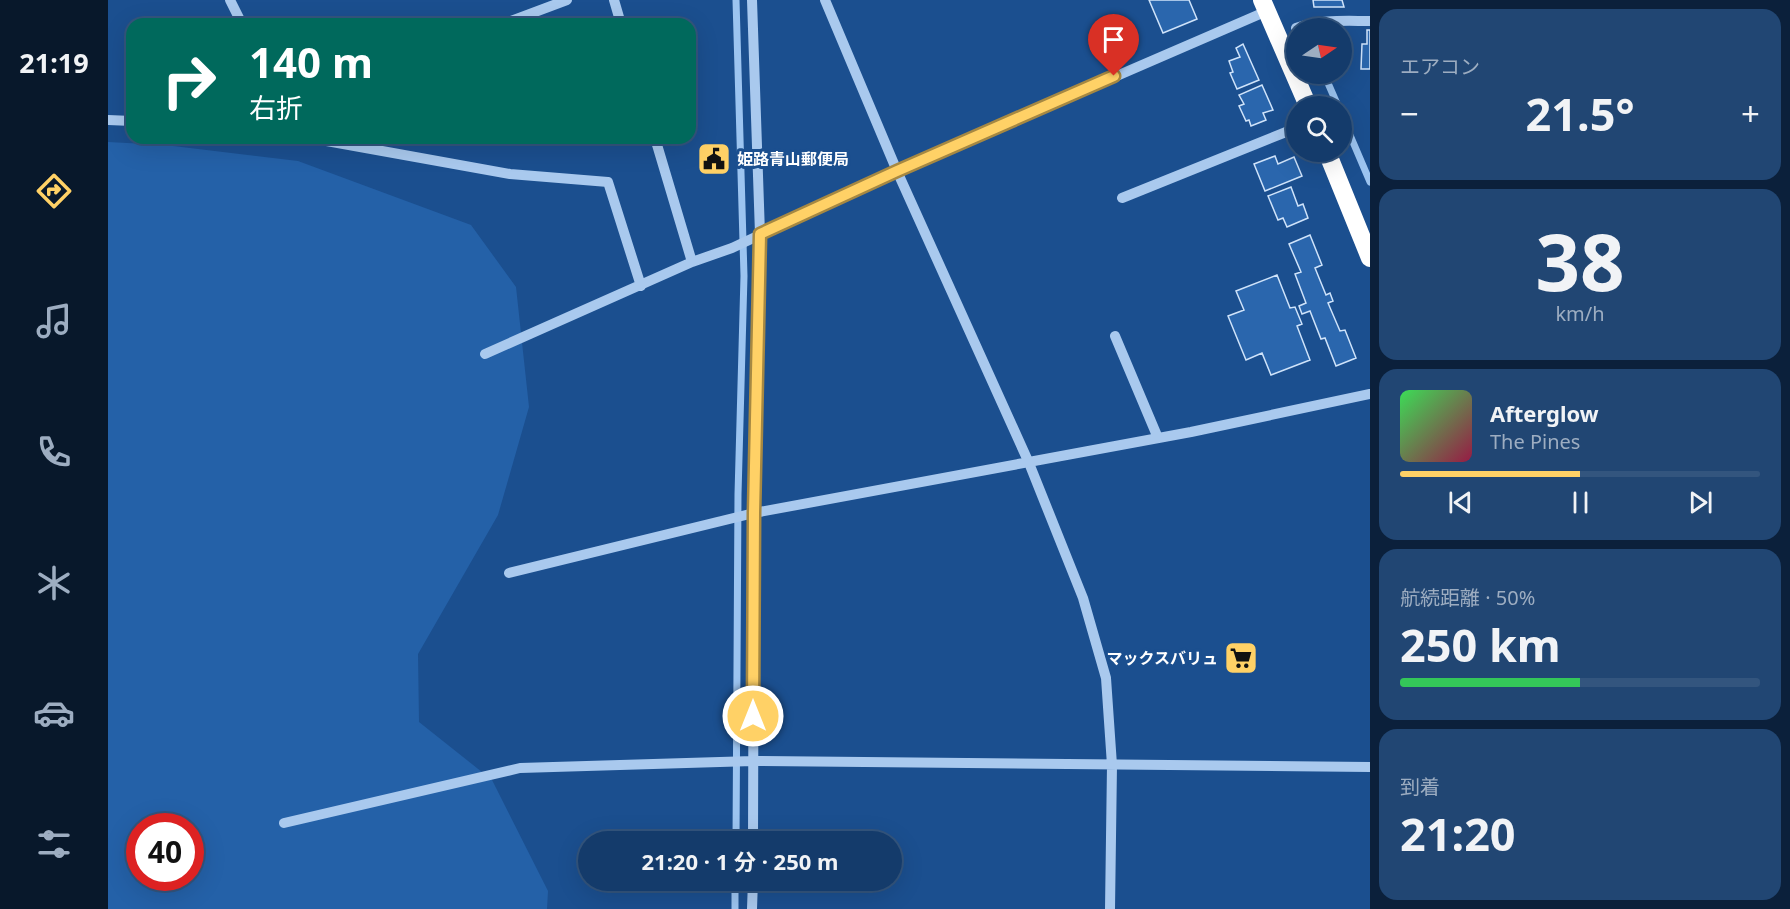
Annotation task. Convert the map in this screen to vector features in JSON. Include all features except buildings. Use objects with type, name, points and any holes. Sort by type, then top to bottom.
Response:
[{"type":"highway","points":[[1264,5],[1304,96]]},
{"type":"highway","points":[[1331,162],[1370,258]]},
{"type":"street","points":[[230,0],[239,18]]},
{"type":"street","points":[[519,18],[567,0]]},
{"type":"street","points":[[614,0],[619,18]]},
{"type":"street","points":[[752,0],[760,234],[754,513],[753,831]]},
{"type":"street","points":[[825,0],[897,171],[1029,463],[1083,598],[1106,678],[1112,765],[1110,909]]},
{"type":"street","points":[[485,354],[692,262],[732,248],[1264,5]]},
{"type":"street","points":[[1352,21],[1370,21]]},
{"type":"street","points":[[1277,36],[1286,33]]},
{"type":"street","points":[[108,120],[126,121]]},
{"type":"street","points":[[1122,198],[1286,133]]},
{"type":"street","points":[[343,144],[510,174],[608,182],[641,286]]},
{"type":"street","points":[[657,144],[692,262]]},
{"type":"street","points":[[1115,336],[1158,438]]},
{"type":"street","points":[[509,573],[754,513],[1029,463],[1370,394]]},
{"type":"street","points":[[284,823],[520,768],[753,761],[1370,766]]},
{"type":"street","points":[[752,909],[753,891]]},
{"type":"shaded area","points":[[108,142],[165,145],[298,161],[471,225],[516,287],[529,407],[498,515],[418,654],[419,722],[492,780],[548,891],[547,909],[108,909]]},
{"type":"waterway","points":[[736,0],[744,276],[738,494],[736,831]]},
{"type":"waterway","points":[[1328,84],[1334,96]]},
{"type":"waterway","points":[[1352,140],[1370,182]]},
{"type":"waterway","points":[[735,891],[735,909]]},
{"type":"place","name":"姫路青山郵便局","points":[[714,159]]},
{"type":"place","name":"マックスバリュ","points":[[1241,658]]},
{"type":"route","points":[[753,716],[754,513],[760,234],[1114,76]]}]
